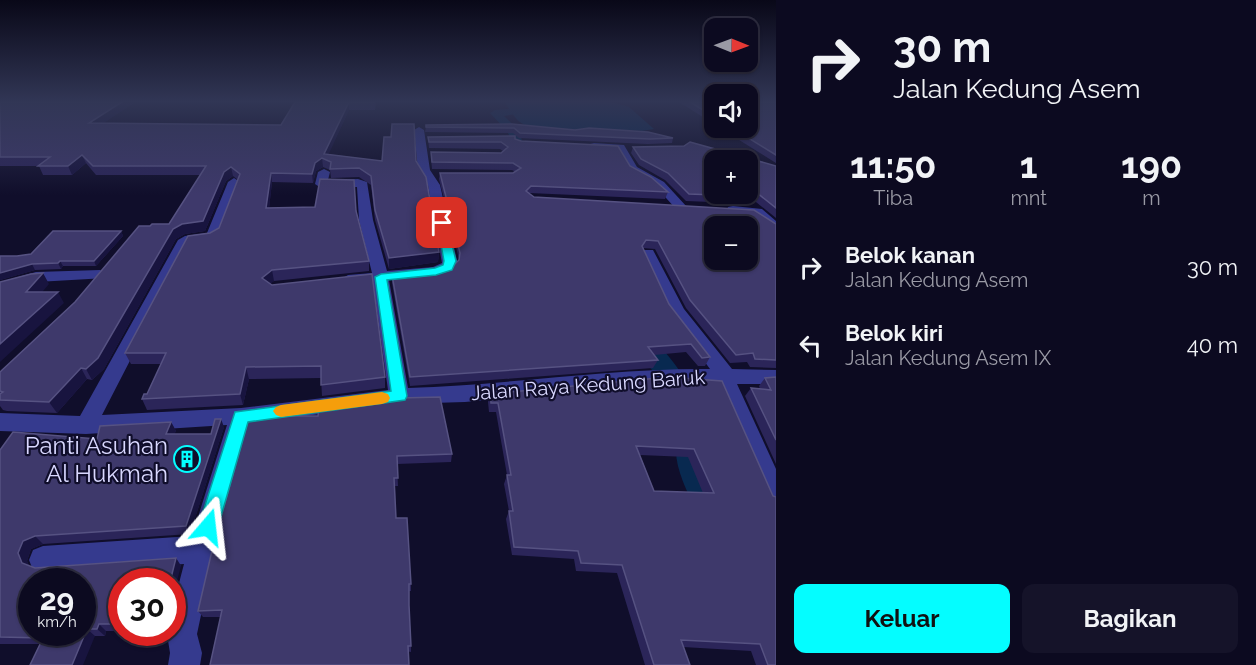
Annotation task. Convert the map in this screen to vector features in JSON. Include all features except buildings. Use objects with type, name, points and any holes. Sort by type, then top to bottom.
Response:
[{"type":"street","points":[[334,281],[436,271],[450,265],[433,174],[424,171],[427,153],[423,135]]},
{"type":"street","points":[[585,146],[625,148],[633,170],[645,173],[661,184],[686,207],[658,206]]},
{"type":"street","points":[[324,172],[321,184],[363,184],[363,203],[371,245],[381,277],[399,396]]},
{"type":"street","points":[[86,425],[185,240],[212,237],[234,182]]},
{"type":"street","points":[[747,204],[776,228]]},
{"type":"street","points":[[723,209],[754,211]]},
{"type":"street","points":[[648,253],[676,311],[725,375],[729,393],[776,495]]},
{"type":"street","points":[[0,287],[36,277],[105,269],[86,291]]},
{"type":"street","name":"Jalan Raya Kedung Baruk","points":[[0,422],[86,425],[241,416],[399,396],[465,394],[668,376],[776,377]]},
{"type":"street","points":[[184,665],[186,653],[182,634],[201,549],[241,416]]},
{"type":"street","points":[[43,560],[201,549]]},
{"type":"waterway","points":[[514,133],[517,139],[519,168]]},
{"type":"waterway","points":[[636,339],[668,372],[679,396]]},
{"type":"waterway","points":[[689,446],[699,484],[717,518]]},
{"type":"slow traffic","points":[[281,411],[382,398]]},
{"type":"place","name":"Panti Asuhan Al Hukmah","points":[[187,459]]},
{"type":"route","points":[[208,527],[241,416],[399,396],[381,277],[436,271],[448,267],[450,261],[442,223]]}]
